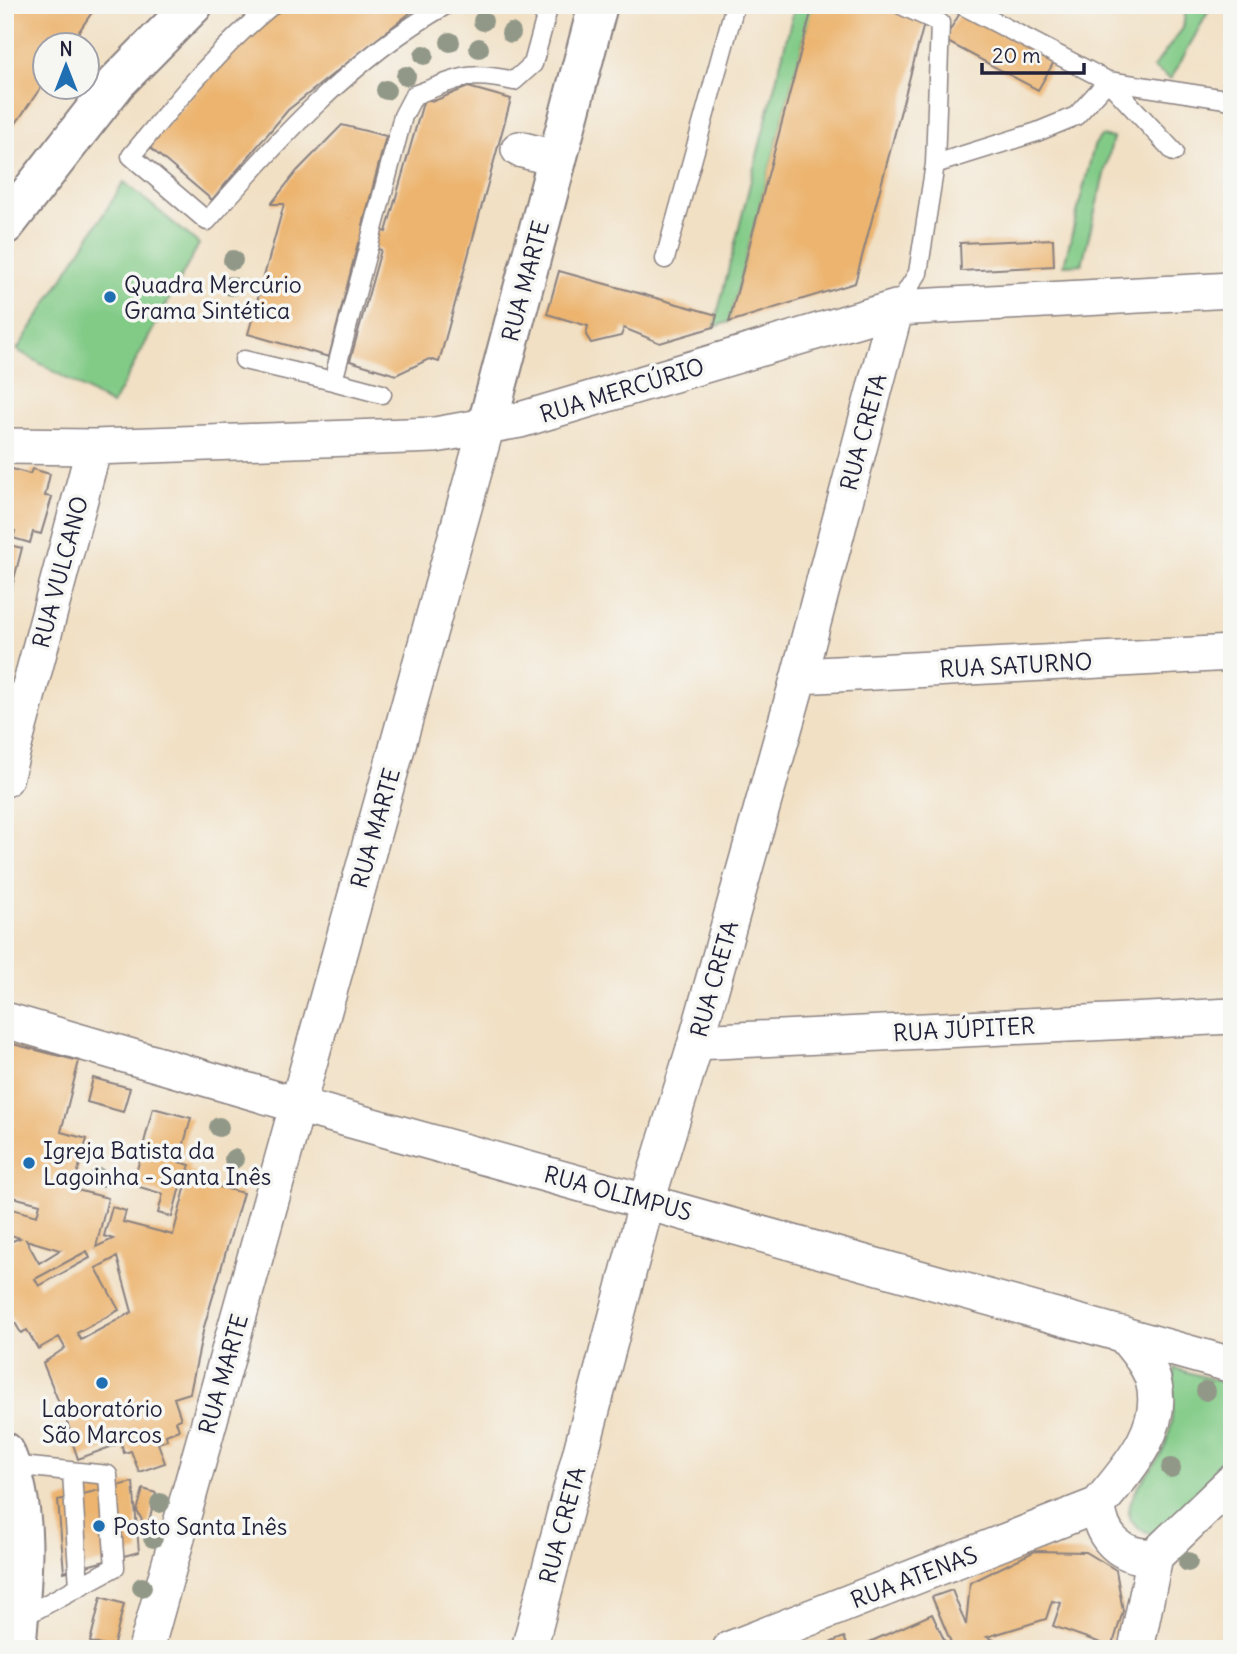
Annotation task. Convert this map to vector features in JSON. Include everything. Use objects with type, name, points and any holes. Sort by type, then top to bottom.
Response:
[{"type":"street","points":[[5,225],[116,83],[193,5]]},
{"type":"street","name":"RUA MARTE","points":[[146,1649],[487,425],[598,5]]},
{"type":"street","points":[[519,149],[558,159]]},
{"type":"street","name":"RUA MERCÚRIO","points":[[5,446],[94,447],[435,435],[520,420],[895,308],[1232,290]]},
{"type":"street","name":"RUA CRETA","points":[[530,1649],[647,1200],[696,1042],[799,676],[895,308]]},
{"type":"street","name":"RUA VULCANO","points":[[5,779],[94,447]]},
{"type":"street","name":"RUA SATURNO","points":[[799,676],[1232,653]]},
{"type":"street","name":"RUA JÚPITER","points":[[696,1042],[1232,1016]]},
{"type":"street","name":"RUA OLIMPUS","points":[[5,1020],[297,1105],[647,1200],[1232,1366]]},
{"type":"street","points":[[1123,1334],[1153,1380],[1156,1403],[1144,1444],[1098,1505],[1099,1523],[1105,1535],[1123,1551],[1140,1557],[1155,1556]]},
{"type":"street","points":[[7,1461],[22,1516],[23,1568],[17,1634]]},
{"type":"street","points":[[1136,1649],[1155,1556],[1232,1482]]},
{"type":"street","name":"RUA ATENAS","points":[[730,1649],[1098,1505]]},
{"type":"lane","points":[[272,5],[244,28],[192,83],[131,156],[207,221],[317,101],[418,21],[446,5]]},
{"type":"lane","points":[[333,381],[404,116],[414,94],[456,78],[482,74],[514,81],[533,64],[549,5]]},
{"type":"lane","points":[[665,259],[735,5]]},
{"type":"lane","points":[[895,308],[918,273],[935,164],[940,23],[901,5]]},
{"type":"lane","points":[[962,5],[1108,81],[1232,100]]},
{"type":"lane","points":[[935,164],[1037,132],[1076,116],[1108,81]]},
{"type":"lane","points":[[1108,81],[1174,152]]},
{"type":"lane","points":[[244,360],[382,394]]},
{"type":"lane","points":[[7,1461],[108,1475],[115,1567],[79,1587],[17,1634]]},
{"type":"lane","points":[[72,1472],[79,1587]]},
{"type":"green space","points":[[795,5],[813,5],[729,322],[714,327]]},
{"type":"green space","points":[[1181,5],[1212,5],[1171,79],[1153,68],[1183,28],[1186,8]]},
{"type":"green space","points":[[1101,136],[1113,138],[1082,264],[1064,265],[1094,146]]},
{"type":"green space","name":"Quadra Mercúrio Grama Sintética","points":[[124,182],[199,244],[112,405],[17,350]]},
{"type":"green space","points":[[1174,1368],[1232,1385],[1232,1468],[1152,1534],[1140,1529],[1129,1518],[1130,1508],[1132,1498],[1160,1455],[1168,1437],[1172,1417]]},
{"type":"building","points":[[5,5],[97,5],[79,32],[32,32],[32,100],[5,139]]},
{"type":"building","points":[[284,5],[420,5],[288,110],[212,200],[148,146],[244,38]]},
{"type":"building","points":[[813,5],[870,5],[925,20],[855,283],[729,322]]},
{"type":"building","points":[[960,13],[1055,60],[1038,90],[944,40]]},
{"type":"building","points":[[468,87],[511,99],[439,362],[429,359],[396,375],[350,361],[381,250],[358,243],[329,357],[248,334],[284,204],[271,204],[297,171],[342,125],[386,136],[363,225],[386,232],[424,99],[434,101]]},
{"type":"building","points":[[1053,239],[1054,266],[961,271],[960,243]]},
{"type":"building","points":[[559,271],[717,315],[714,327],[660,343],[624,328],[621,336],[591,343],[586,335],[588,326],[547,314]]},
{"type":"building","points":[[5,467],[30,474],[32,469],[50,474],[45,496],[52,497],[41,534],[33,532],[30,543],[13,538],[15,531],[5,528]]},
{"type":"building","points":[[5,544],[22,548],[6,610],[5,610]]},
{"type":"building","points":[[5,1042],[79,1061],[61,1132],[87,1139],[73,1189],[108,1198],[96,1247],[113,1239],[104,1236],[112,1207],[126,1211],[123,1222],[173,1235],[186,1185],[181,1183],[172,1217],[158,1213],[163,1194],[133,1185],[153,1108],[191,1118],[179,1162],[190,1165],[188,1170],[195,1172],[193,1180],[243,1193],[204,1327],[190,1393],[174,1398],[181,1419],[176,1421],[179,1430],[166,1435],[167,1440],[158,1443],[165,1463],[139,1472],[131,1451],[124,1453],[121,1443],[78,1459],[72,1435],[43,1363],[65,1348],[59,1337],[38,1349],[27,1330],[21,1333],[5,1306],[5,1235],[10,1242],[20,1238],[5,1233],[5,1207],[37,1216],[40,1204],[5,1195]],"holes":[[[26,1240],[60,1250],[39,1263]],[[87,1251],[90,1258],[39,1286],[35,1279]],[[117,1257],[132,1312],[81,1340],[77,1333],[119,1310],[96,1268]]]},
{"type":"building","points":[[93,1078],[130,1088],[123,1112],[87,1102]]},
{"type":"building","name":"Posto Santa Inês","points":[[133,1482],[139,1552],[64,1572],[58,1500]]},
{"type":"building","points":[[143,1489],[156,1493],[147,1529],[137,1511]]},
{"type":"building","points":[[1035,1551],[1086,1552],[1116,1570],[1123,1611],[1112,1647],[1053,1626],[1061,1603],[1052,1601],[1046,1619],[987,1637],[1014,1649],[961,1649],[952,1645],[932,1597],[952,1590],[966,1625],[970,1583]]},
{"type":"building","points":[[101,1597],[124,1604],[113,1648],[90,1642]]},
{"type":"building","points":[[932,1614],[947,1646],[941,1649],[854,1649]]},
{"type":"building","points":[[844,1637],[849,1649],[820,1647]]},
{"type":"place","name":"Quadra Mercúrio Grama Sintética","points":[[110,297]]},
{"type":"place","name":"Igreja Batista da Lagoinha - Santa Inês","points":[[29,1163]]},
{"type":"place","name":"Laboratório São Marcos","points":[[102,1383]]},
{"type":"place","name":"Posto Santa Inês","points":[[99,1526]]}]
